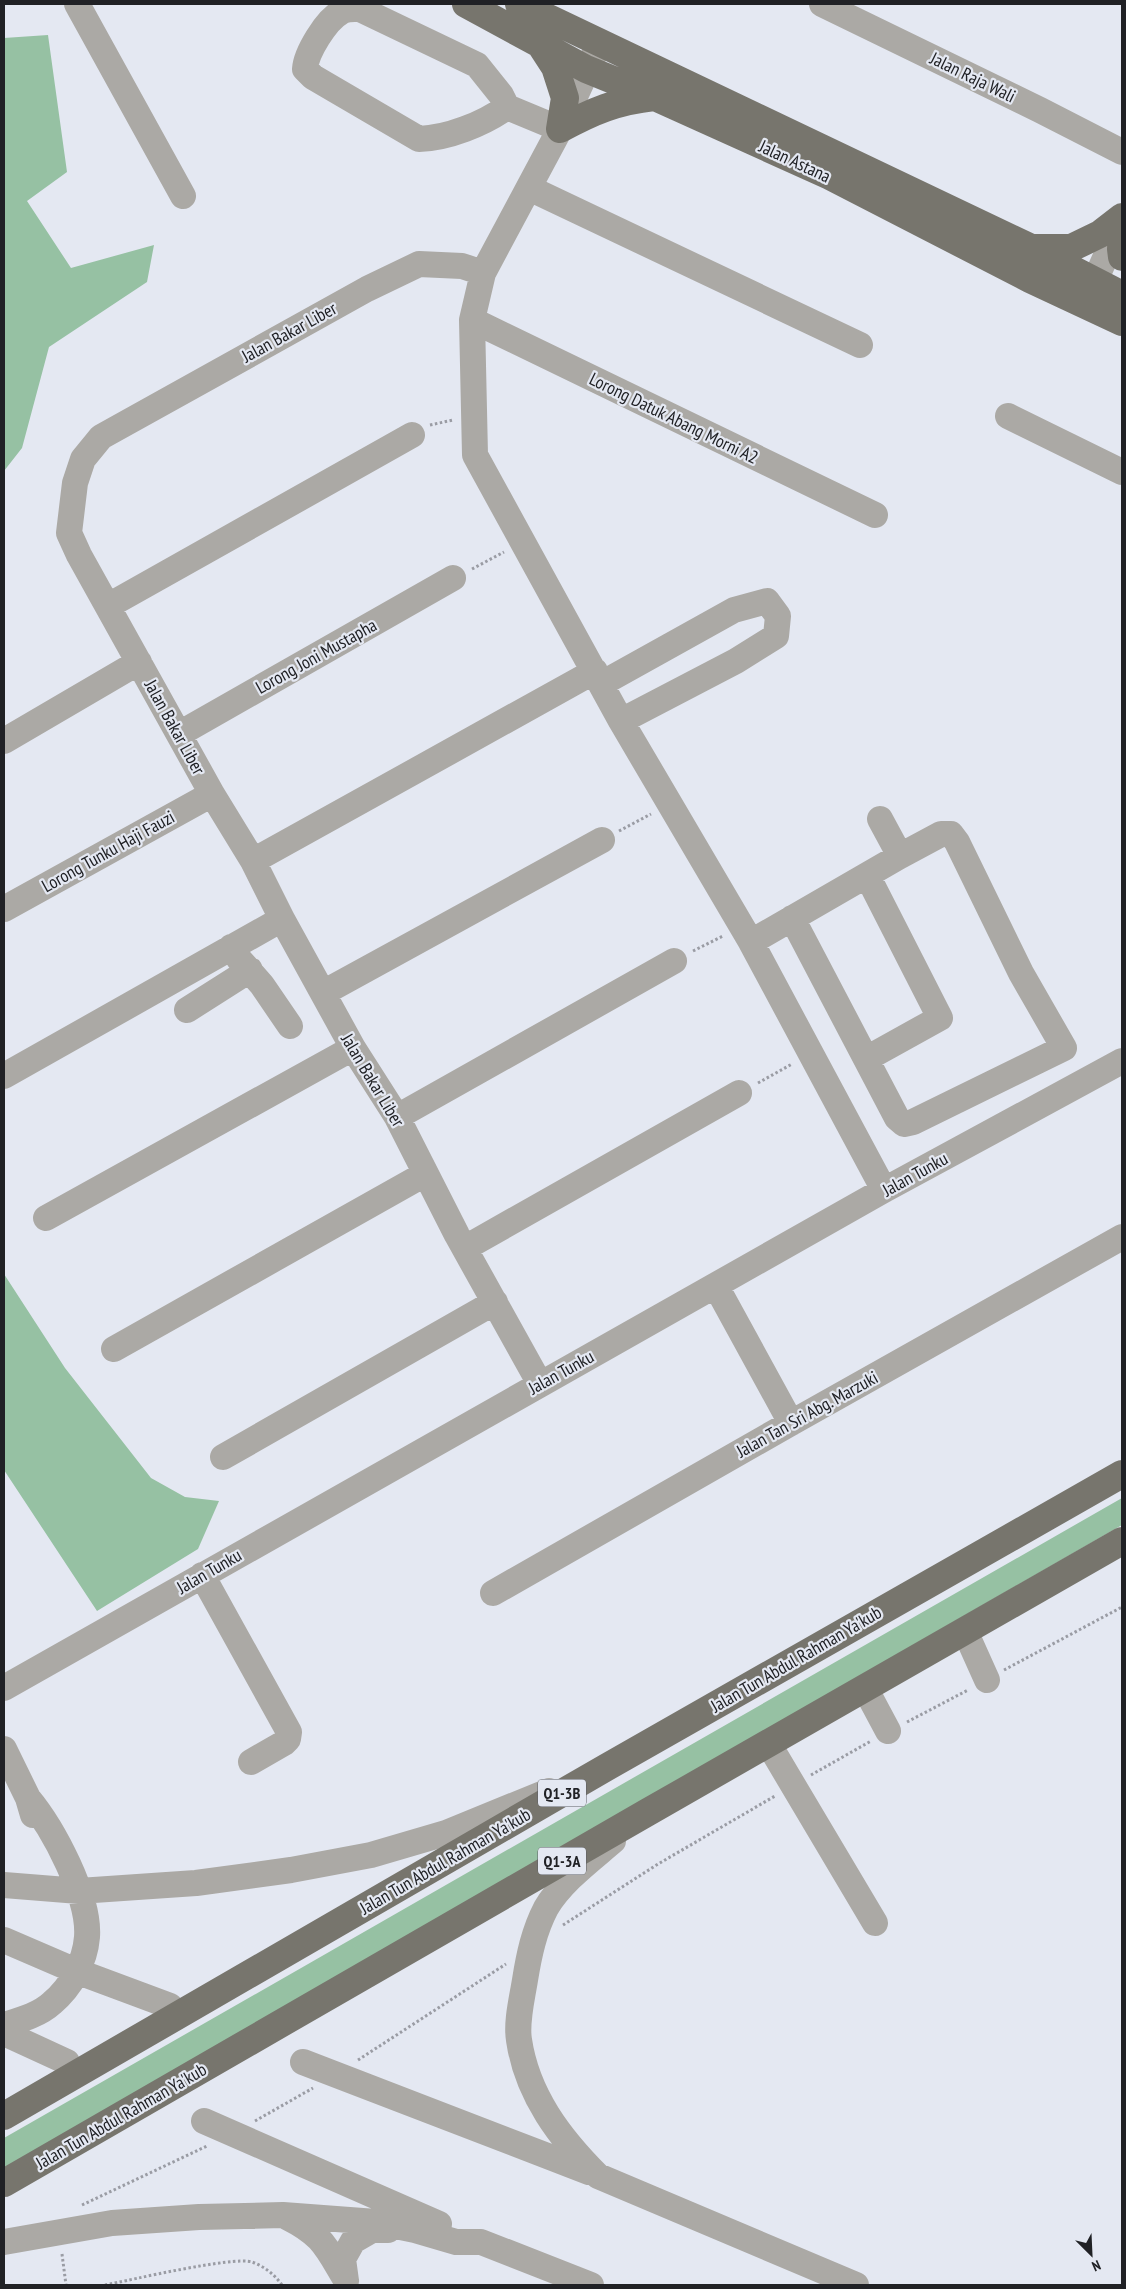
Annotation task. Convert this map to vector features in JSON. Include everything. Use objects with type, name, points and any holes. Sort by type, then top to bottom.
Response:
[{"type":"main road","name":"Jalan Astana","points":[[466,4],[586,69],[655,97],[830,176],[1030,279],[1090,292],[1122,295]]},
{"type":"main road","name":"Jalan Astana","points":[[519,4],[1029,247],[1090,292],[1122,322]]},
{"type":"main road","points":[[542,46],[555,67],[565,98],[560,129]]},
{"type":"main road","points":[[560,129],[609,105],[627,100],[655,97]]},
{"type":"main road","points":[[1029,247],[1071,248],[1100,234],[1122,219]]},
{"type":"main road","points":[[1122,234],[1120,249],[1122,257]]},
{"type":"main road","name":"Jalan Tun Abdul Rahman Ya'kub","points":[[4,2116],[607,1767],[1122,1474]]},
{"type":"main road","name":"Jalan Tun Abdul Rahman Ya'kub","points":[[4,2184],[1122,1541]]},
{"type":"street","points":[[77,4],[183,196]]},
{"type":"street","name":"Jalan Raja Wali","points":[[822,4],[1122,152]]},
{"type":"street","points":[[507,107],[496,115],[473,124],[432,138],[419,139],[313,77],[306,69],[306,58],[334,17],[342,11],[351,8],[360,9],[477,65],[502,95],[507,107],[560,129]]},
{"type":"street","points":[[600,42],[560,129],[483,273],[472,320],[475,455],[621,722],[746,934],[884,1190]]},
{"type":"street","points":[[528,188],[860,345]]},
{"type":"street","points":[[1090,292],[1122,219]]},
{"type":"street","name":"Jalan Bakar Liber","points":[[483,273],[462,266],[418,264],[359,294],[100,437],[83,459],[75,483],[69,533],[79,555],[178,734],[253,861],[282,919],[353,1048],[397,1117],[425,1174],[540,1384]]},
{"type":"street","name":"Lorong Datuk Abang Morni A2","points":[[472,320],[875,516]]},
{"type":"street","points":[[1008,416],[1122,472]]},
{"type":"street","points":[[108,606],[412,434]]},
{"type":"street","name":"Lorong Joni Mustapha","points":[[178,734],[453,578]]},
{"type":"street","points":[[253,861],[598,678],[734,610],[767,601],[778,616],[776,636],[736,661],[621,722]]},
{"type":"street","points":[[4,741],[139,662]]},
{"type":"street","name":"Lorong Tunku Haji Fauzi","points":[[4,909],[212,794]]},
{"type":"street","points":[[880,819],[900,856]]},
{"type":"street","points":[[746,934],[792,918],[941,834],[951,834],[957,842],[1021,973],[1082,1082]]},
{"type":"street","points":[[323,993],[602,840]]},
{"type":"street","points":[[866,1059],[940,1018],[867,875]]},
{"type":"street","points":[[792,918],[897,1118],[904,1124],[913,1122],[1064,1048]]},
{"type":"street","points":[[4,1076],[282,919]]},
{"type":"street","points":[[231,947],[238,959],[250,970],[267,991],[290,1026]]},
{"type":"street","points":[[397,1117],[674,961]]},
{"type":"street","points":[[187,1010],[250,970]]},
{"type":"street","points":[[46,1218],[353,1048]]},
{"type":"street","name":"Jalan Tunku","points":[[4,1688],[202,1574],[884,1190],[1122,1061]]},
{"type":"street","points":[[465,1248],[739,1093]]},
{"type":"street","points":[[114,1349],[425,1174]]},
{"type":"street","name":"Jalan Tan Sri Abg. Marzuki","points":[[493,1593],[791,1422],[1122,1237]]},
{"type":"street","points":[[716,1286],[791,1422]]},
{"type":"street","points":[[223,1458],[495,1302]]},
{"type":"street","points":[[202,1574],[289,1732],[288,1739],[284,1743],[250,1762]]},
{"type":"street","points":[[965,1631],[986,1680]]},
{"type":"street","points":[[865,1688],[888,1731]]},
{"type":"street","points":[[768,1743],[875,1923]]},
{"type":"street","points":[[4,1749],[28,1798],[36,1824],[51,1857],[52,1867],[48,1876],[40,1881],[12,1887]]},
{"type":"street","points":[[12,1887],[78,1891],[196,1882],[291,1870],[371,1855],[446,1832],[607,1767]]},
{"type":"street","points":[[4,2025],[31,2016],[51,2005],[68,1987],[83,1957],[87,1936],[78,1891],[67,1862],[44,1816],[28,1798]]},
{"type":"street","points":[[598,2176],[570,2149],[548,2118],[529,2077],[519,2039],[521,2002],[530,1948],[547,1907],[576,1872],[648,1812]]},
{"type":"street","points":[[67,1862],[86,1876],[109,1879],[118,1882],[122,1887]]},
{"type":"street","points":[[4,1940],[76,1971],[170,2006]]},
{"type":"street","points":[[4,2033],[67,2062]]},
{"type":"street","points":[[303,2062],[598,2176],[856,2285]]},
{"type":"street","points":[[204,2121],[480,2242],[591,2285]]},
{"type":"street","points":[[4,2242],[112,2223],[199,2216],[283,2215],[376,2222],[415,2230],[456,2242],[480,2242]]},
{"type":"street","points":[[283,2215],[313,2231],[321,2240],[347,2283]]},
{"type":"street","points":[[347,2283],[343,2259],[348,2248],[358,2238],[372,2230],[415,2230]]},
{"type":"path","points":[[412,434],[439,422],[474,421]]},
{"type":"path","points":[[453,578],[522,542]]},
{"type":"path","points":[[602,840],[669,804]]},
{"type":"path","points":[[674,961],[746,934]]},
{"type":"path","points":[[739,1093],[810,1055]]},
{"type":"path","points":[[562,1926],[658,1864],[888,1731],[1122,1607]]},
{"type":"path","points":[[66,2285],[59,2231],[62,2222],[74,2208],[233,2134],[337,2074],[530,1948]]},
{"type":"path","points":[[105,2285],[222,2263],[251,2261],[276,2276],[282,2285]]},
{"type":"green space","points":[[48,35],[67,172],[27,201],[71,268],[154,245],[147,282],[49,347],[22,448],[4,471],[4,38]]},
{"type":"green space","points":[[4,1274],[65,1368],[151,1478],[185,1497],[219,1501],[198,1549],[97,1611],[4,1470]]},
{"type":"green space","points":[[1122,1498],[1122,1525],[4,2168],[4,2138]]}]
